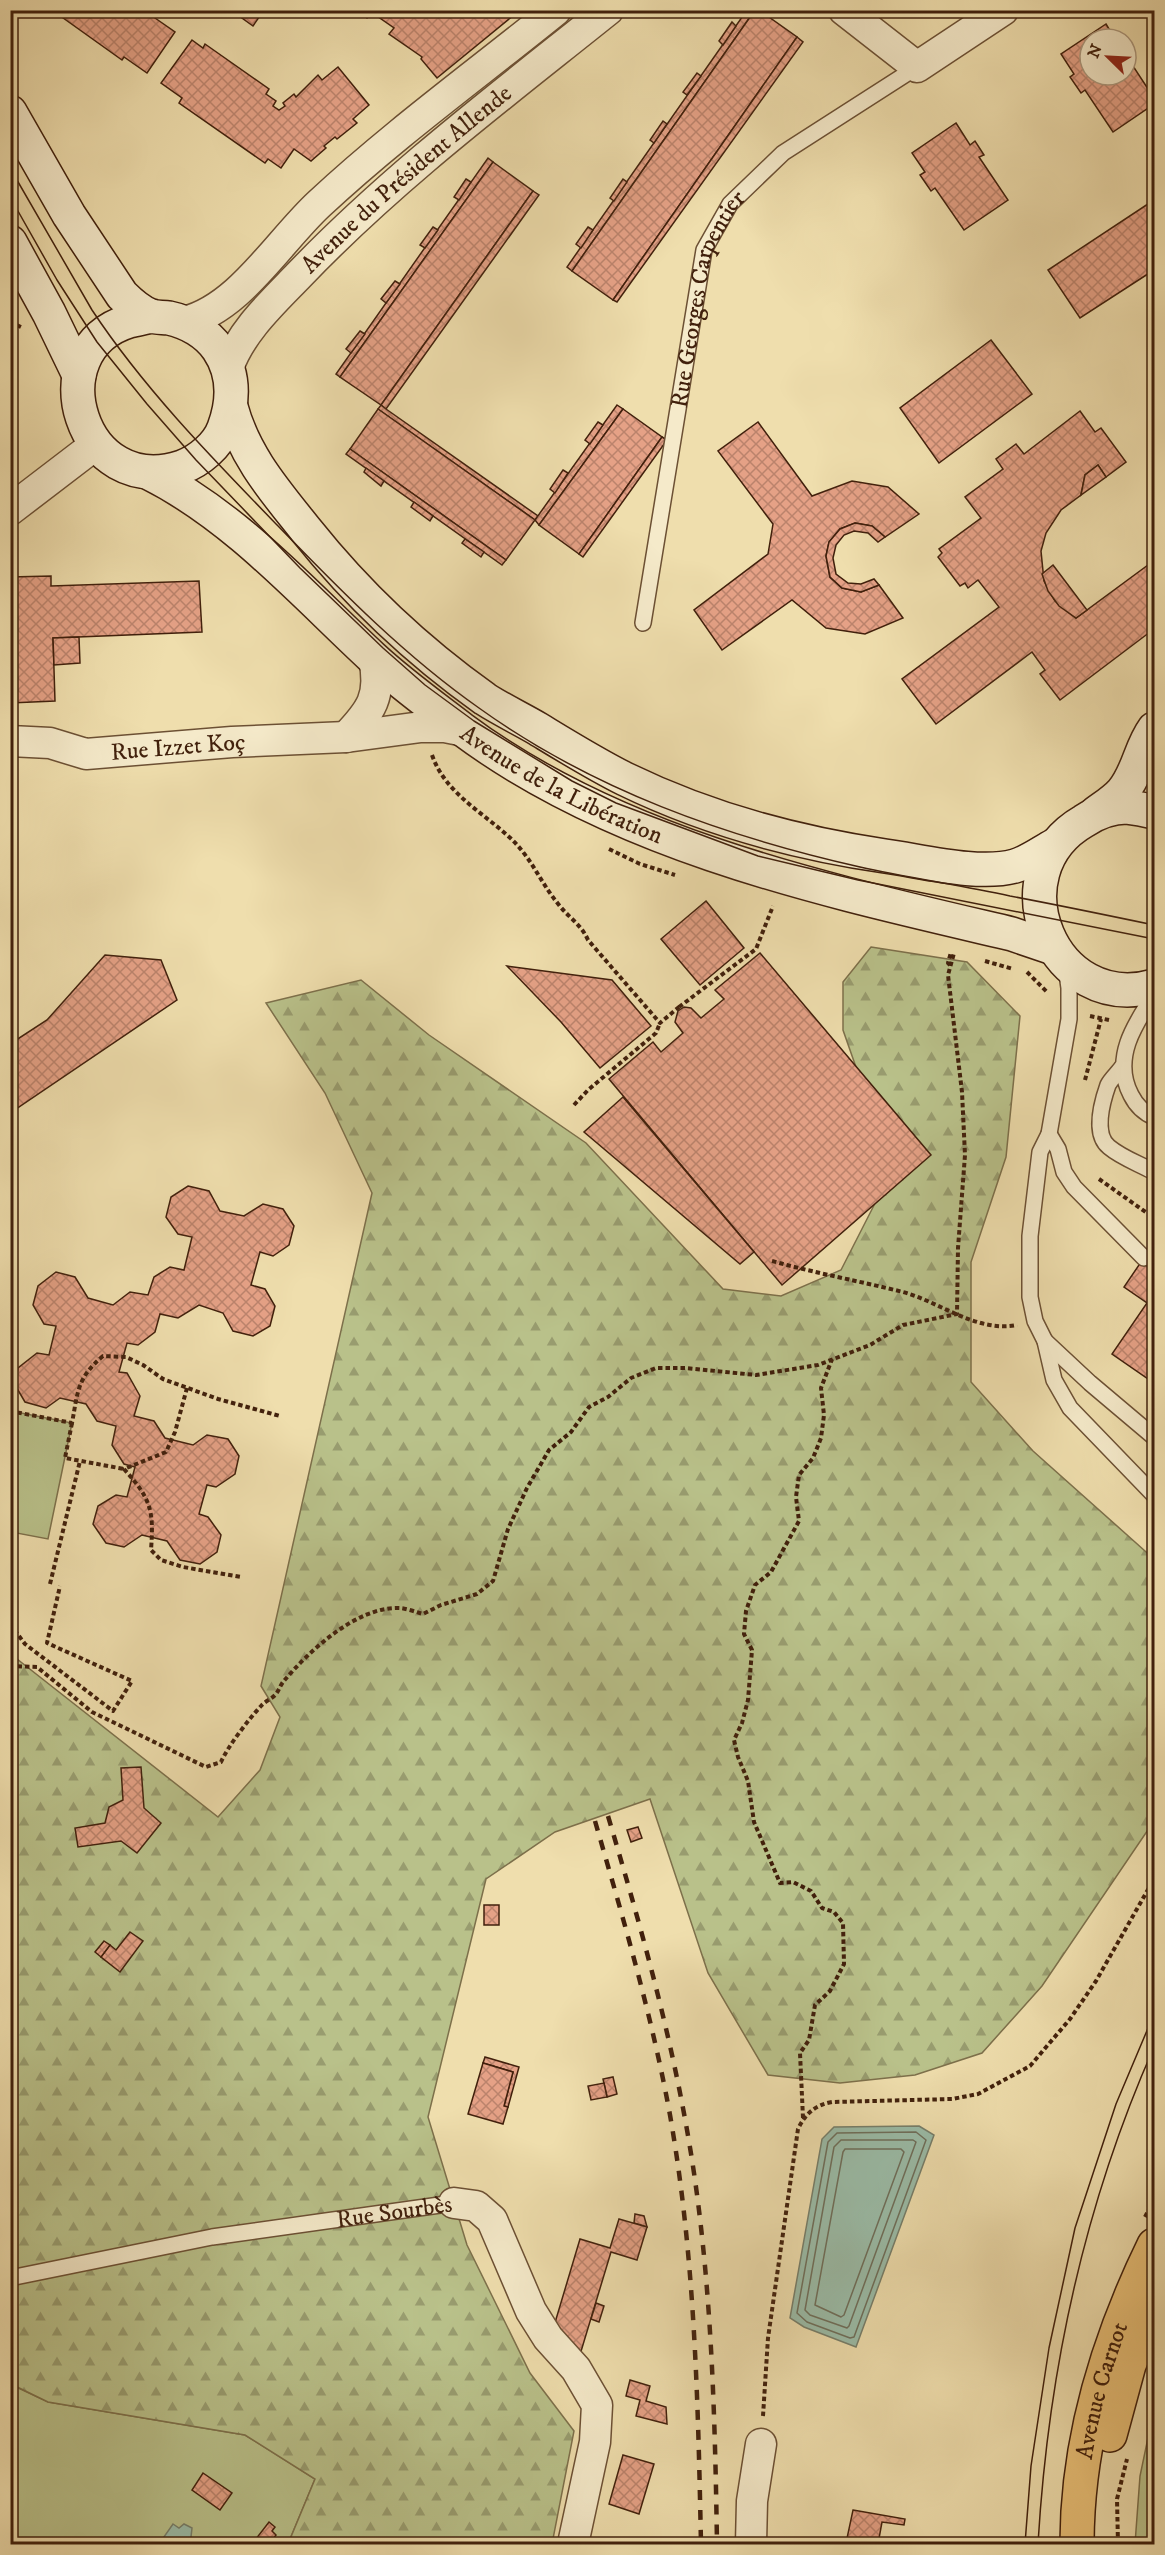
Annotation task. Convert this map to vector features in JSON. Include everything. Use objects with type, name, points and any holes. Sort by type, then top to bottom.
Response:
[{"type":"main road","name":"Avenue Carnot","points":[[1077,2544],[1082,2475],[1091,2417],[1106,2358],[1133,2288],[1155,2245]]},
{"type":"main road","name":"Avenue Carnot","points":[[1100,2544],[1104,2476],[1112,2421],[1129,2365],[1155,2305]]},
{"type":"street","name":"Avenue du Président Allende","points":[[184,322],[201,318],[217,309],[244,284],[318,205],[556,10]]},
{"type":"street","name":"Avenue du Président Allende","points":[[228,368],[233,352],[243,337],[343,230],[400,179],[608,10]]},
{"type":"street","points":[[844,10],[917,67]]},
{"type":"street","name":"Rue Georges Carpentier","points":[[917,67],[1003,10]]},
{"type":"street","points":[[10,112],[69,215],[122,295],[133,306],[152,316],[184,322],[203,333],[218,348],[228,368],[232,387],[231,407],[222,431],[207,451],[196,460],[167,471],[149,472],[129,468],[110,458],[95,445],[82,423],[77,399],[79,375],[86,357],[97,342],[107,333],[128,321],[152,316]]},
{"type":"street","points":[[10,242],[59,331],[79,375]]},
{"type":"street","name":"Avenue de la Libération","points":[[231,407],[238,433],[268,483],[320,548],[357,588],[441,665],[488,700],[584,758],[627,780],[720,818],[765,831],[865,853],[970,868],[1001,868],[1015,866],[1055,845]]},
{"type":"street","points":[[10,510],[95,445]]},
{"type":"street","name":"Avenue de la Libération","points":[[149,472],[190,496],[228,525],[293,581],[374,658],[465,731],[513,763],[566,792],[658,835],[753,868],[1012,934],[1059,956],[1100,986],[1119,991],[1155,987]]},
{"type":"street","points":[[346,737],[366,716],[373,704],[377,691],[374,658]]},
{"type":"street","name":"Rue Izzet Koç","points":[[10,741],[50,742],[86,754],[232,742],[346,737],[421,727],[445,727],[465,731]]},
{"type":"street","points":[[1059,956],[1040,916],[1039,902],[1044,867],[1055,845],[1073,826],[1096,813],[1121,793],[1135,769],[1143,747],[1155,729]]},
{"type":"street","points":[[1096,813],[1126,807],[1155,812]]},
{"type":"street","name":"Rue Sourbès","points":[[454,2203],[476,2206],[492,2220],[531,2311],[548,2338],[576,2369],[597,2405],[595,2442],[573,2544]]},
{"type":"street","points":[[751,2544],[752,2502],[761,2444]]},
{"type":"lane","name":"Rue Georges Carpentier","points":[[643,623],[704,250],[730,204],[783,153],[917,67]]},
{"type":"lane","points":[[1059,956],[1069,988],[1069,1019],[1049,1134],[1040,1152],[1030,1236],[1029,1280],[1035,1321],[1045,1341],[1054,1380],[1070,1408],[1155,1495]]},
{"type":"lane","points":[[1155,995],[1133,1032],[1125,1050],[1122,1067],[1125,1083],[1134,1101],[1147,1114],[1155,1117]]},
{"type":"lane","points":[[1122,1067],[1109,1083],[1103,1106],[1100,1126],[1104,1141],[1110,1148],[1155,1172]]},
{"type":"lane","points":[[1049,1134],[1058,1149],[1064,1172],[1074,1187],[1144,1257]]},
{"type":"lane","points":[[1045,1341],[1090,1383],[1155,1437]]},
{"type":"lane","name":"Rue Sourbès","points":[[10,2278],[212,2238],[454,2203]]},
{"type":"path","points":[[430,751],[436,768],[450,787],[507,835],[532,861],[560,907],[583,928],[588,940],[660,1023]]},
{"type":"path","points":[[574,1105],[656,1033],[660,1023],[756,949],[773,906]]},
{"type":"path","points":[[953,953],[948,975],[962,1092],[965,1155],[958,1248],[957,1314]]},
{"type":"path","points":[[772,1261],[843,1280],[905,1292],[957,1314],[1002,1328],[1035,1321]]},
{"type":"path","points":[[10,1666],[37,1667],[92,1712],[206,1767],[221,1761],[228,1748],[281,1684],[326,1641],[350,1622],[378,1610],[401,1608],[423,1614],[441,1605],[477,1594],[493,1581],[508,1529],[527,1488],[549,1450],[571,1432],[589,1407],[608,1397],[631,1378],[656,1368],[686,1368],[756,1375],[818,1365],[870,1345],[903,1325],[957,1314]]},
{"type":"path","points":[[186,1388],[175,1432],[166,1452],[124,1469],[65,1458],[78,1388],[86,1370],[103,1356],[126,1357],[143,1365],[163,1379],[186,1388],[280,1416]]},
{"type":"path","points":[[804,2118],[800,2053],[809,2040],[815,2005],[830,1991],[844,1964],[843,1923],[834,1912],[822,1908],[811,1891],[793,1882],[780,1883],[754,1822],[748,1781],[734,1740],[748,1701],[752,1650],[744,1634],[746,1611],[755,1585],[771,1572],[799,1521],[796,1497],[799,1475],[813,1458],[821,1438],[824,1415],[821,1388],[832,1359]]},
{"type":"path","points":[[10,1402],[13,1412],[72,1423]]},
{"type":"path","points":[[50,1584],[80,1461]]},
{"type":"path","points":[[124,1469],[144,1492],[153,1523],[151,1550],[161,1560],[241,1577]]},
{"type":"path","points":[[10,1624],[25,1644],[113,1711],[132,1681],[47,1643],[60,1586]]},
{"type":"path","points":[[761,2444],[768,2338],[798,2129],[804,2118],[820,2105],[832,2102],[918,2101],[952,2099],[978,2094],[1030,2066],[1070,2019],[1089,1991],[1155,1879]]},
{"type":"green space","points":[[871,947],[967,962],[1020,1016],[1006,1157],[971,1262],[971,1382],[1033,1451],[1154,1559],[1154,1821],[1042,1986],[982,2053],[915,2075],[840,2083],[768,2075],[708,1973],[650,1799],[555,1832],[486,1879],[428,2117],[467,2245],[530,2373],[574,2431],[552,2544],[288,2544],[315,2479],[245,2435],[48,2402],[11,2384],[10,1667],[17,1659],[218,1817],[260,1770],[280,1717],[261,1686],[372,1193],[325,1093],[266,1003],[361,980],[429,1035],[586,1143],[723,1289],[781,1296],[841,1270],[892,1170],[843,1030],[843,982]]},
{"type":"green space","points":[[11,1411],[72,1423],[48,1539],[11,1532]]},
{"type":"green space","points":[[10,2384],[48,2402],[245,2435],[315,2479],[288,2544],[11,2544]]},
{"type":"green space","points":[[1154,2409],[1154,2544],[1135,2544],[1140,2476]]},
{"type":"water","points":[[919,2126],[934,2135],[856,2347],[804,2327],[790,2318],[822,2139],[834,2127]]},
{"type":"water","points":[[173,2524],[179,2528],[184,2524],[192,2528],[191,2537],[196,2541],[193,2544],[159,2544]]},
{"type":"building","points":[[52,10],[151,10],[158,15],[155,18],[175,32],[147,73],[124,57],[122,60]]},
{"type":"building","points":[[237,10],[264,10],[253,26],[235,13]]},
{"type":"building","points":[[356,10],[520,10],[437,78],[421,59],[422,57],[389,34],[394,28],[371,12],[367,18]]},
{"type":"building","points":[[747,10],[755,10],[572,271],[567,267]]},
{"type":"building","points":[[755,10],[759,10],[797,37],[613,300],[572,271]]},
{"type":"building","points":[[732,22],[736,26],[723,45],[719,41]]},
{"type":"building","points":[[797,37],[803,42],[617,302],[613,300]]},
{"type":"building","points":[[192,40],[203,48],[205,44],[269,89],[266,94],[276,101],[273,106],[279,110],[285,106],[283,103],[294,94],[296,97],[318,75],[322,80],[338,67],[369,105],[353,119],[357,123],[324,146],[326,148],[311,161],[294,149],[281,168],[268,159],[265,163],[179,103],[182,98],[161,83]]},
{"type":"building","points":[[1078,43],[1078,87],[1138,87],[1138,74],[1154,98],[1154,104],[1113,132],[1085,90],[1081,93],[1070,77],[1074,74],[1061,54]]},
{"type":"building","points":[[697,73],[701,76],[687,95],[683,92]]},
{"type":"building","points":[[663,121],[667,124],[654,143],[650,140]]},
{"type":"building","points":[[956,123],[970,145],[975,141],[984,155],[979,157],[1008,200],[964,230],[935,188],[931,191],[920,175],[925,172],[912,153]]},
{"type":"building","points":[[488,158],[493,162],[340,377],[336,374]]},
{"type":"building","points":[[493,162],[533,191],[381,405],[340,377]]},
{"type":"building","points":[[466,179],[471,182],[459,200],[454,197]]},
{"type":"building","points":[[623,179],[627,182],[614,201],[610,198]]},
{"type":"building","points":[[533,191],[539,195],[386,409],[381,405]]},
{"type":"building","points":[[1154,200],[1154,270],[1080,318],[1048,270]]},
{"type":"building","points":[[433,227],[438,230],[425,248],[420,245]]},
{"type":"building","points":[[588,227],[593,230],[581,248],[576,244]]},
{"type":"building","points":[[395,281],[400,284],[386,303],[381,299]]},
{"type":"building","points":[[360,331],[365,334],[351,353],[346,349]]},
{"type":"building","points":[[991,340],[1032,394],[939,463],[900,408]]},
{"type":"building","points":[[381,405],[538,516],[535,520],[378,409]]},
{"type":"building","points":[[617,405],[623,409],[539,525],[535,520]]},
{"type":"building","points":[[378,409],[535,520],[506,560],[350,449]]},
{"type":"building","points":[[623,409],[662,437],[579,554],[539,525]]},
{"type":"building","points":[[1080,411],[1095,432],[1101,428],[1126,462],[1106,477],[1098,465],[1085,475],[1081,495],[1061,510],[1046,533],[1041,551],[1044,581],[1055,601],[1076,618],[1148,565],[1154,573],[1154,629],[1060,700],[1040,674],[1045,670],[1032,652],[936,724],[902,679],[999,607],[978,580],[968,588],[965,583],[960,586],[938,557],[942,553],[939,549],[981,518],[965,497],[1003,469],[996,459],[1016,444],[1024,454]]},
{"type":"building","points":[[598,422],[603,425],[590,444],[585,440]]},
{"type":"building","points":[[758,422],[812,496],[852,481],[888,487],[919,514],[885,537],[872,526],[855,523],[840,529],[829,542],[826,556],[830,577],[842,588],[861,592],[879,585],[903,618],[865,634],[826,628],[792,600],[722,650],[694,610],[768,554],[773,524],[718,451]]},
{"type":"building","points":[[662,437],[667,440],[583,557],[579,554]]},
{"type":"building","points":[[350,449],[506,560],[502,565],[346,454]]},
{"type":"building","points":[[1098,465],[1106,477],[1081,495],[1085,475]]},
{"type":"building","points":[[366,468],[384,481],[381,486],[364,472]]},
{"type":"building","points":[[563,470],[568,473],[555,493],[550,489]]},
{"type":"building","points":[[414,502],[433,516],[430,521],[411,507]]},
{"type":"building","points":[[855,523],[872,526],[885,537],[878,542],[868,533],[854,531],[844,535],[836,545],[833,558],[836,574],[848,583],[861,584],[874,579],[879,585],[861,592],[842,588],[830,577],[826,556],[829,542],[840,529]]},
{"type":"building","points":[[465,539],[484,552],[481,557],[462,543]]},
{"type":"building","points":[[1053,565],[1087,610],[1076,618],[1059,606],[1048,591],[1042,574]]},
{"type":"building","points":[[51,576],[51,586],[199,581],[202,632],[53,638],[55,701],[10,703],[10,577]]},
{"type":"building","points":[[79,637],[80,663],[54,665],[53,638]]},
{"type":"building","points":[[706,901],[744,948],[700,985],[661,939]]},
{"type":"building","points":[[760,953],[931,1155],[782,1285],[609,1079],[653,1042],[661,1052],[683,1033],[675,1022],[678,1011],[684,1007],[691,1008],[701,1018],[724,999],[715,990]]},
{"type":"building","points":[[105,955],[161,960],[177,1000],[10,1113],[10,1044],[47,1020]]},
{"type":"building","points":[[507,966],[612,980],[651,1026],[600,1068],[561,1022]]},
{"type":"building","points":[[623,1097],[754,1252],[740,1264],[584,1132]]},
{"type":"building","points":[[188,1186],[209,1191],[220,1211],[244,1216],[263,1204],[283,1209],[294,1226],[289,1245],[273,1256],[260,1252],[251,1285],[265,1289],[275,1306],[270,1326],[253,1336],[233,1331],[223,1313],[199,1305],[178,1318],[160,1314],[155,1332],[138,1345],[127,1343],[119,1372],[127,1373],[140,1396],[134,1416],[154,1421],[165,1438],[193,1445],[207,1435],[228,1439],[239,1456],[235,1474],[216,1487],[207,1485],[199,1514],[208,1517],[221,1535],[217,1552],[200,1564],[180,1560],[167,1541],[142,1535],[124,1547],[106,1543],[93,1524],[98,1506],[116,1495],[127,1497],[135,1467],[124,1464],[112,1445],[116,1426],[97,1421],[86,1404],[60,1398],[46,1408],[25,1402],[15,1385],[18,1368],[37,1353],[49,1355],[56,1326],[44,1324],[33,1305],[38,1286],[56,1272],[75,1277],[88,1298],[113,1305],[130,1292],[148,1295],[154,1277],[170,1267],[184,1270],[192,1237],[178,1234],[166,1217],[171,1197]]},
{"type":"building","points":[[1154,1243],[1154,1383],[1112,1354],[1147,1303],[1124,1287]]},
{"type":"building","points":[[141,1767],[144,1808],[161,1823],[137,1853],[121,1841],[78,1847],[75,1828],[105,1823],[109,1807],[123,1800],[121,1768]]},
{"type":"building","points":[[638,1827],[642,1838],[631,1842],[627,1830]]},
{"type":"building","points":[[484,1905],[499,1905],[499,1925],[484,1925]]},
{"type":"building","points":[[130,1932],[143,1941],[120,1972],[101,1957],[110,1945],[116,1950]]},
{"type":"building","points":[[104,1941],[110,1945],[101,1957],[95,1952]]},
{"type":"building","points":[[485,2057],[519,2067],[508,2107],[504,2106],[513,2072],[483,2063]]},
{"type":"building","points":[[483,2063],[513,2072],[504,2106],[508,2107],[503,2124],[468,2114]]},
{"type":"building","points":[[613,2077],[617,2094],[607,2097],[603,2079]]},
{"type":"building","points":[[604,2083],[607,2097],[591,2100],[588,2086]]},
{"type":"building","points":[[635,2214],[644,2216],[647,2227],[634,2223]]},
{"type":"building","points":[[619,2219],[647,2227],[637,2260],[611,2252],[579,2358],[551,2336],[580,2239],[610,2248]]},
{"type":"building","points":[[596,2303],[604,2306],[599,2322],[591,2319]]},
{"type":"building","points":[[630,2380],[650,2386],[646,2401],[666,2407],[667,2424],[636,2416],[640,2400],[626,2396]]},
{"type":"building","points":[[623,2455],[654,2464],[639,2514],[609,2504]]},
{"type":"building","points":[[203,2473],[232,2493],[220,2510],[192,2490]]},
{"type":"building","points":[[853,2510],[905,2519],[904,2525],[882,2522],[878,2544],[846,2543]]},
{"type":"building","points":[[269,2522],[275,2527],[272,2531],[276,2535],[269,2544],[252,2544]]},
{"type":"tram line","points":[[10,168],[92,310],[134,368],[181,424],[303,552],[375,622],[425,667],[479,708],[523,737],[614,786],[661,807],[759,841],[878,871],[1154,925]]},
{"type":"tram line","points":[[10,197],[57,280],[97,342],[196,460],[300,568],[383,648],[425,685],[474,721],[572,781],[616,803],[758,856],[858,880],[1154,939]]},
{"type":"tram line","points":[[1025,2544],[1031,2466],[1049,2348],[1075,2228],[1116,2104],[1154,2014]]},
{"type":"tram line","points":[[1038,2544],[1050,2416],[1074,2291],[1089,2229],[1108,2167],[1129,2107],[1154,2047]]},
{"type":"railway","points":[[608,1816],[646,1949],[668,2038],[687,2127],[694,2173],[709,2312],[717,2544]]},
{"type":"railway","points":[[595,1821],[655,2041],[678,2168],[694,2329],[701,2544]]}]
